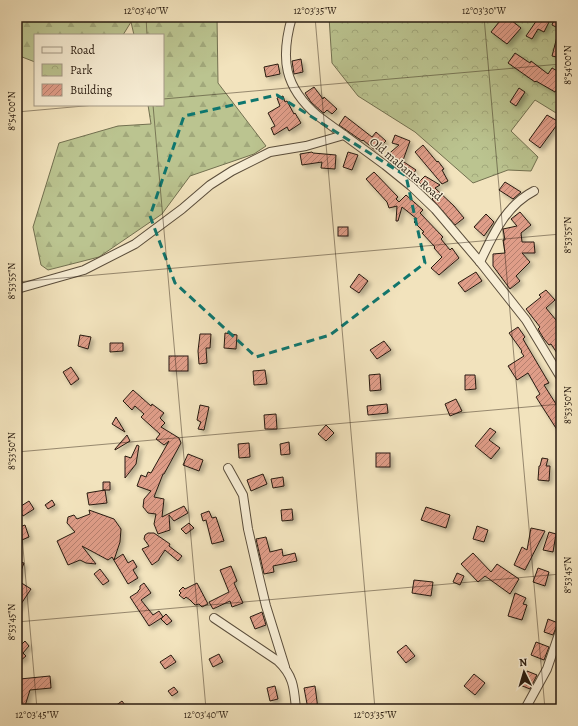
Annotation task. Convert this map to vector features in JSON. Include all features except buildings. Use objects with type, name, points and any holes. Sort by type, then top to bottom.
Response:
[{"type":"street","name":"Old mabanta Road","points":[[292,17],[287,38],[286,65],[292,85],[309,109],[411,186],[435,209],[526,320],[561,378]]},
{"type":"street","points":[[17,289],[84,270],[135,244],[182,209],[210,185],[232,171],[270,152],[306,146],[344,135]]},
{"type":"street","points":[[480,262],[492,238],[511,208],[534,191]]},
{"type":"street","points":[[228,468],[243,496],[255,563],[266,606],[285,667],[293,682],[296,709]]},
{"type":"street","points":[[214,618],[285,667]]},
{"type":"street","points":[[525,709],[548,669],[561,628]]},
{"type":"highlighted area","points":[[277,95],[406,176],[425,263],[330,335],[256,357],[175,283],[150,216],[184,116]]},
{"type":"green space","points":[[17,17],[217,17],[218,83],[266,146],[254,154],[190,176],[162,214],[99,257],[48,270],[41,265],[33,227],[59,143],[118,126],[151,124],[148,106],[164,106],[164,34],[134,34],[131,22],[124,34],[34,34],[34,62],[17,55]]},
{"type":"green space","points":[[329,17],[561,17],[561,116],[535,100],[511,131],[538,157],[531,171],[508,170],[473,183],[415,132],[358,96],[332,63]]}]
